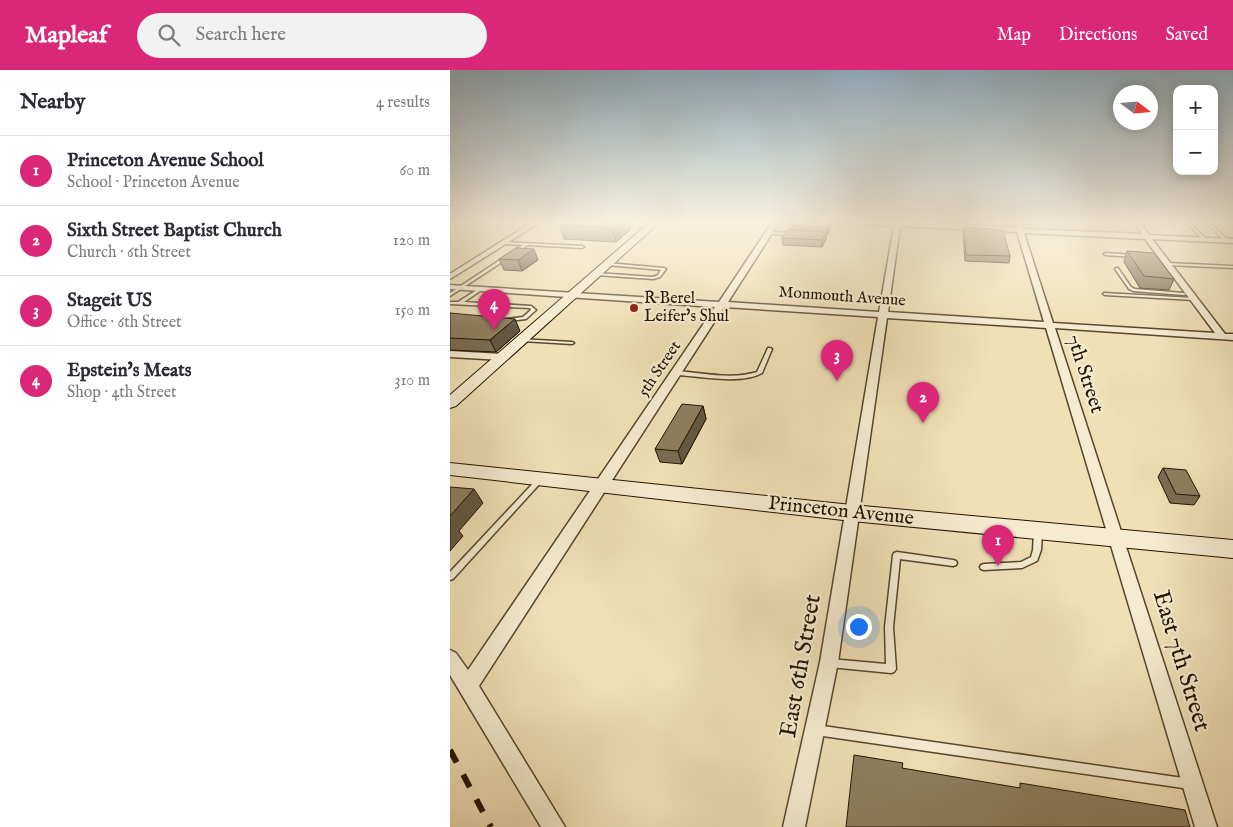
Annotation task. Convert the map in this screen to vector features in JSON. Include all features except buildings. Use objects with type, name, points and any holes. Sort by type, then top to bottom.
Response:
[{"type":"street","points":[[450,277],[483,256]]},
{"type":"street","points":[[450,403],[617,256]]},
{"type":"street","name":"5th Street","points":[[469,685],[754,256]]},
{"type":"street","name":"East 6th Street","points":[[794,827],[829,662],[893,256]]},
{"type":"street","name":"7th Street","points":[[1028,256],[1117,538]]},
{"type":"street","points":[[1162,256],[1222,336]]},
{"type":"street","name":"Monmouth Avenue","points":[[450,287],[1233,337]]},
{"type":"street","points":[[450,354],[502,357]]},
{"type":"street","name":"Princeton Avenue","points":[[450,469],[602,484],[852,513],[1233,549]]},
{"type":"street","name":"East 7th Street","points":[[1117,538],[1206,827]]},
{"type":"street","points":[[450,659],[469,685],[516,769],[554,827]]},
{"type":"lane","points":[[450,295],[509,256]]},
{"type":"lane","points":[[1154,257],[1166,261],[1233,268]]},
{"type":"lane","points":[[597,274],[653,278],[663,272],[664,269],[660,267],[608,264]]},
{"type":"lane","points":[[1117,270],[1130,288],[1134,290],[1192,297]]},
{"type":"lane","points":[[460,303],[481,289]]},
{"type":"lane","points":[[1106,294],[1192,297]]},
{"type":"lane","points":[[450,302],[531,307],[534,310],[524,318],[507,320]]},
{"type":"lane","points":[[521,340],[572,343]]},
{"type":"lane","points":[[676,372],[740,377],[752,376],[759,372],[770,349]]},
{"type":"lane","points":[[450,577],[542,478]]},
{"type":"lane","points":[[984,566],[1022,565],[1034,560],[1038,550],[1038,530]]},
{"type":"lane","points":[[829,662],[890,668],[889,628],[897,555],[953,563]]},
{"type":"lane","points":[[815,730],[1193,784]]},
{"type":"railway","points":[[450,750],[491,827]]},
{"type":"place","name":"R Berel Leifer's Shul","points":[[634,308]]},
{"type":"place","name":"Epstein's Meats","points":[[494,330]]},
{"type":"place","name":"Stageit US","points":[[837,381]]},
{"type":"place","name":"Sixth Street Baptist Church","points":[[923,423]]},
{"type":"place","name":"Princeton Avenue School","points":[[998,566]]}]
